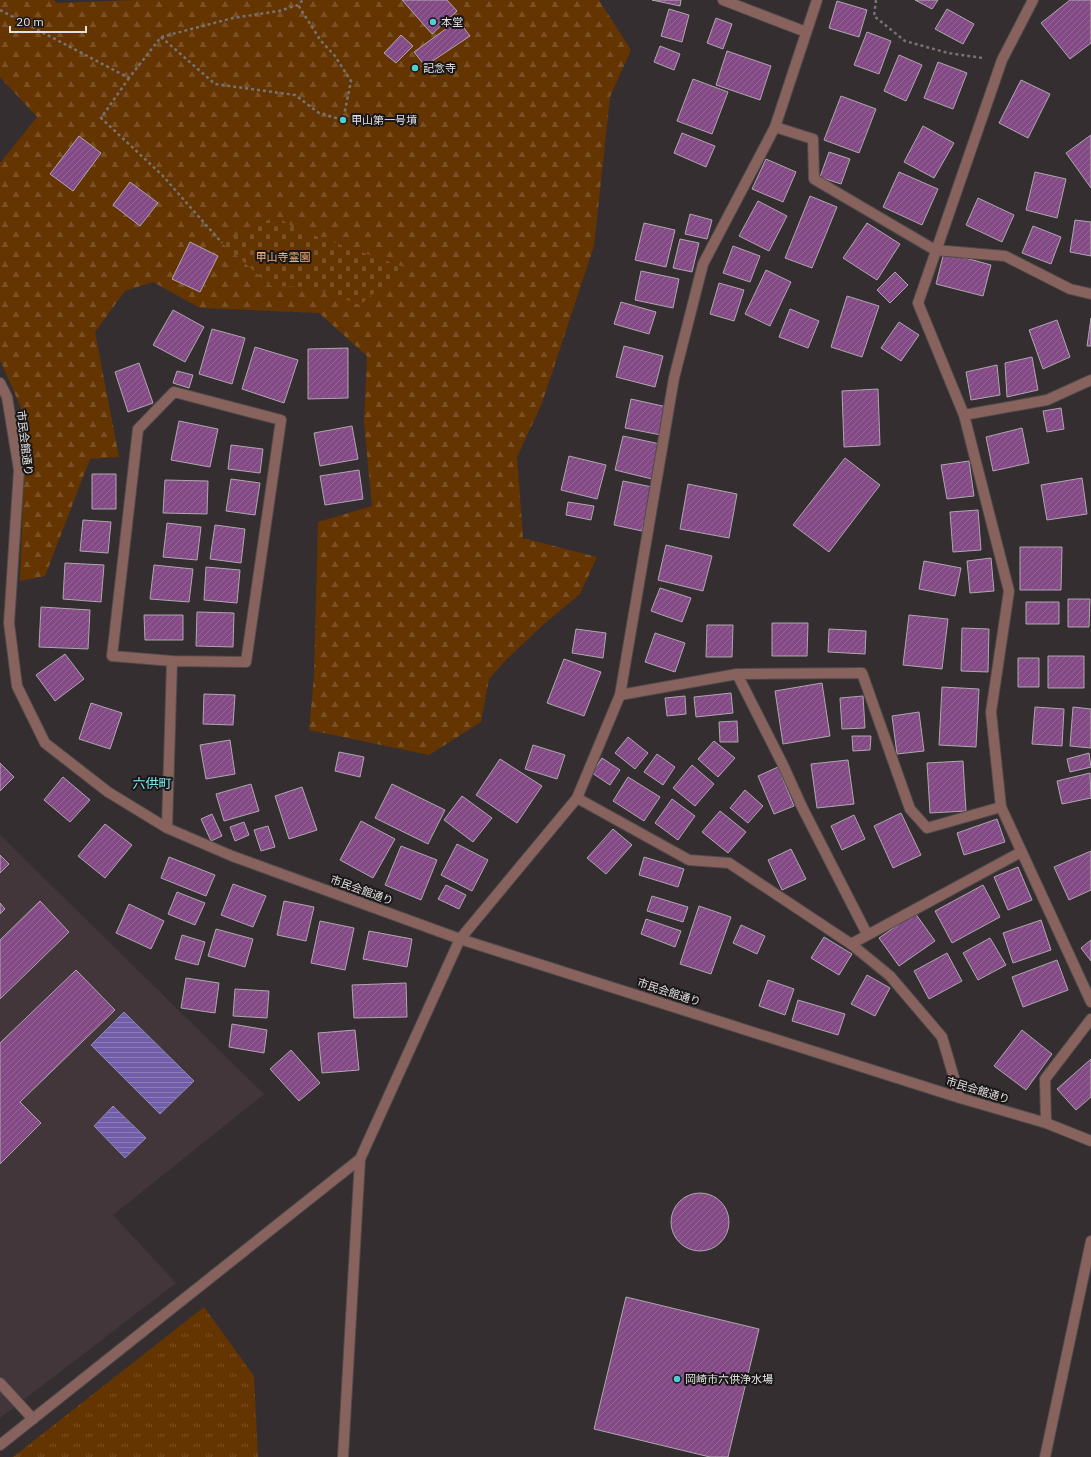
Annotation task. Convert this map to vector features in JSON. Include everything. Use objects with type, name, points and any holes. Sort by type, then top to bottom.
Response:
[{"type":"street","points":[[723,0],[806,32]]},
{"type":"street","points":[[343,1457],[360,1159],[460,939],[577,798],[620,695],[674,378],[703,264],[775,127],[817,0]]},
{"type":"street","points":[[1033,0],[1002,60],[935,250],[918,303],[964,415],[1009,591],[990,712],[1001,807],[1091,1002]]},
{"type":"street","points":[[775,127],[813,139],[814,179],[935,250],[1005,256],[1070,289],[1091,294]]},
{"type":"street","points":[[964,415],[1047,400],[1091,380]]},
{"type":"street","name":"市民会館通り","points":[[0,383],[7,397],[19,470],[9,623],[17,686],[45,743],[108,792],[167,828],[232,856],[460,939],[960,1098],[1046,1123],[1091,1140]]},
{"type":"street","points":[[174,392],[281,420],[246,662],[172,661],[112,656],[138,429],[174,392]]},
{"type":"street","points":[[167,828],[172,661]]},
{"type":"street","points":[[620,695],[737,674],[862,673],[910,810],[927,828],[1001,807]]},
{"type":"street","points":[[737,674],[783,765],[802,807],[867,934]]},
{"type":"street","points":[[577,798],[689,860],[729,863],[851,944],[890,976],[942,1037],[960,1098]]},
{"type":"street","points":[[851,944],[867,934],[1022,852]]},
{"type":"street","points":[[1046,1123],[1045,1079],[1091,1019]]},
{"type":"street","points":[[0,1445],[360,1159]]},
{"type":"street","points":[[1045,1457],[1091,1241]]},
{"type":"street","points":[[0,1383],[33,1419]]},
{"type":"path","points":[[222,244],[162,175],[101,118],[129,78],[161,37],[232,18],[279,11],[298,5],[303,0]]},
{"type":"path","points":[[876,0],[874,16],[905,40],[948,53],[1002,60]]},
{"type":"path","points":[[161,37],[215,84],[295,95],[319,113],[343,120],[351,81],[335,56],[321,41],[298,5]]},
{"type":"path","points":[[0,10],[129,78]]},
{"type":"shaded area","points":[[0,835],[264,1094],[113,1215],[176,1283],[0,1418]]},
{"type":"shaded area","points":[[124,1012],[194,1081],[160,1114],[91,1045]]},
{"type":"shaded area","points":[[113,1106],[146,1138],[125,1158],[94,1126]]},
{"type":"green space","points":[[0,0],[54,0],[57,3],[135,0],[599,0],[631,50],[610,97],[594,246],[542,403],[517,457],[523,538],[597,557],[580,594],[544,624],[507,659],[489,679],[481,722],[429,755],[309,730],[314,676],[318,522],[372,506],[364,423],[367,356],[319,313],[200,308],[153,282],[125,291],[95,332],[119,457],[90,459],[45,576],[20,581],[26,419],[0,360],[0,163],[37,117],[0,77]]},
{"type":"green space","name":"甲山寺霊園","points":[[276,216],[296,229],[404,267],[360,305],[313,287],[271,286],[222,243]]},
{"type":"green space","points":[[204,1307],[254,1376],[258,1457],[13,1457]]},
{"type":"building","name":"本堂","points":[[402,0],[447,0],[457,11],[432,34]]},
{"type":"building","points":[[652,0],[681,0],[680,6]]},
{"type":"building","points":[[915,0],[938,0],[932,9]]},
{"type":"building","points":[[1070,0],[1091,0],[1091,43],[1070,59],[1041,23]]},
{"type":"building","points":[[837,1],[867,10],[859,37],[829,28]]},
{"type":"building","points":[[669,9],[689,15],[682,42],[661,36]]},
{"type":"building","points":[[947,9],[974,24],[963,44],[935,29]]},
{"type":"building","points":[[716,18],[732,24],[723,49],[707,43]]},
{"type":"building","points":[[458,20],[470,36],[425,66],[414,52]]},
{"type":"building","points":[[867,32],[891,41],[879,74],[854,65]]},
{"type":"building","points":[[401,35],[413,46],[396,63],[384,53]]},
{"type":"building","points":[[660,46],[680,54],[674,70],[654,62]]},
{"type":"building","points":[[727,51],[771,66],[760,100],[716,85]]},
{"type":"building","points":[[899,55],[922,65],[906,101],[884,91]]},
{"type":"building","points":[[938,62],[967,73],[953,109],[924,98]]},
{"type":"building","points":[[693,79],[728,92],[712,134],[677,121]]},
{"type":"building","points":[[1021,80],[1050,94],[1028,138],[999,123]]},
{"type":"building","points":[[841,96],[876,109],[859,153],[824,140]]},
{"type":"building","points":[[923,126],[954,143],[934,178],[904,162]]},
{"type":"building","points":[[682,133],[715,146],[706,167],[674,153]]},
{"type":"building","points":[[1091,135],[1091,188],[1066,153]]},
{"type":"building","points":[[79,136],[101,153],[73,191],[50,174]]},
{"type":"building","points":[[829,152],[850,159],[841,184],[820,177]]},
{"type":"building","points":[[766,159],[796,172],[783,202],[752,189]]},
{"type":"building","points":[[899,172],[938,189],[922,225],[883,207]]},
{"type":"building","points":[[1035,172],[1066,179],[1057,218],[1026,210]]},
{"type":"building","points":[[130,182],[158,203],[140,226],[113,205]]},
{"type":"building","points":[[810,196],[837,207],[812,268],[785,258]]},
{"type":"building","points":[[978,198],[1014,215],[1002,242],[966,225]]},
{"type":"building","points":[[758,201],[787,216],[769,251],[739,236]]},
{"type":"building","points":[[690,214],[712,220],[707,239],[685,234]]},
{"type":"building","points":[[1075,220],[1091,222],[1091,256],[1070,252]]},
{"type":"building","points":[[644,223],[675,230],[666,267],[635,260]]},
{"type":"building","points":[[867,223],[900,244],[877,280],[843,258]]},
{"type":"building","points":[[1033,226],[1061,237],[1051,264],[1022,253]]},
{"type":"building","points":[[680,239],[699,243],[692,272],[673,268]]},
{"type":"building","points":[[190,242],[218,256],[200,292],[172,279]]},
{"type":"building","points":[[733,246],[760,256],[750,282],[723,273]]},
{"type":"building","points":[[944,252],[991,265],[983,296],[936,284]]},
{"type":"building","points":[[766,270],[791,282],[770,326],[745,314]]},
{"type":"building","points":[[641,271],[679,279],[673,308],[635,300]]},
{"type":"building","points":[[895,272],[908,285],[890,303],[877,290]]},
{"type":"building","points":[[719,283],[744,290],[734,321],[710,314]]},
{"type":"building","points":[[847,296],[879,306],[862,357],[831,347]]},
{"type":"building","points":[[621,302],[656,312],[649,334],[614,324]]},
{"type":"building","points":[[790,309],[819,321],[808,348],[779,337]]},
{"type":"building","points":[[173,310],[204,327],[185,362],[153,345]]},
{"type":"building","points":[[1091,318],[1091,346],[1087,346]]},
{"type":"building","points":[[1057,320],[1070,357],[1043,369],[1029,330]]},
{"type":"building","points":[[899,322],[919,335],[901,361],[881,348]]},
{"type":"building","points":[[212,329],[245,338],[232,384],[199,374]]},
{"type":"building","points":[[624,346],[663,356],[655,387],[616,377]]},
{"type":"building","points":[[255,347],[298,360],[284,403],[242,389]]},
{"type":"building","points":[[348,348],[348,398],[308,399],[308,349]]},
{"type":"building","points":[[1032,357],[1038,390],[1007,397],[1005,363]]},
{"type":"building","points":[[139,363],[153,403],[128,412],[115,372]]},
{"type":"building","points":[[997,365],[1000,395],[971,400],[966,372]]},
{"type":"building","points":[[177,371],[193,375],[189,388],[173,383]]},
{"type":"building","points":[[878,389],[880,445],[844,447],[842,391]]},
{"type":"building","points":[[631,399],[667,407],[661,435],[625,428]]},
{"type":"building","points":[[1061,408],[1064,429],[1047,432],[1043,411]]},
{"type":"building","points":[[179,421],[218,429],[210,467],[171,460]]},
{"type":"building","points":[[352,426],[358,459],[320,466],[314,433]]},
{"type":"building","points":[[1022,428],[1029,463],[993,471],[986,437]]},
{"type":"building","points":[[623,436],[660,444],[652,479],[615,470]]},
{"type":"building","points":[[231,445],[263,449],[260,473],[228,469]]},
{"type":"building","points":[[569,456],[606,465],[597,499],[561,490]]},
{"type":"building","points":[[845,458],[880,485],[829,552],[793,525]]},
{"type":"building","points":[[969,461],[974,496],[947,499],[941,465]]},
{"type":"building","points":[[359,470],[363,499],[325,505],[320,476]]},
{"type":"building","points":[[92,474],[116,474],[116,509],[92,509]]},
{"type":"building","points":[[1082,478],[1087,514],[1047,520],[1041,485]]},
{"type":"building","points":[[231,479],[260,483],[255,515],[226,511]]},
{"type":"building","points":[[165,480],[208,481],[207,514],[163,513]]},
{"type":"building","points":[[623,481],[652,487],[642,531],[614,525]]},
{"type":"building","points":[[688,484],[737,494],[729,538],[680,529]]},
{"type":"building","points":[[568,502],[594,506],[591,520],[566,515]]},
{"type":"building","points":[[978,510],[981,550],[953,552],[950,512]]},
{"type":"building","points":[[83,520],[111,522],[108,553],[80,551]]},
{"type":"building","points":[[167,523],[201,527],[197,560],[163,557]]},
{"type":"building","points":[[215,525],[245,529],[241,563],[210,559]]},
{"type":"building","points":[[666,545],[712,556],[703,591],[658,580]]},
{"type":"building","points":[[1020,547],[1062,547],[1061,590],[1020,590]]},
{"type":"building","points":[[991,558],[994,591],[970,593],[967,561]]},
{"type":"building","points":[[924,561],[961,568],[955,596],[919,589]]},
{"type":"building","points":[[65,563],[104,565],[101,602],[63,599]]},
{"type":"building","points":[[154,565],[193,569],[189,602],[150,599]]},
{"type":"building","points":[[206,567],[240,570],[237,603],[204,600]]},
{"type":"building","points":[[660,588],[691,598],[682,622],[651,611]]},
{"type":"building","points":[[1068,599],[1090,599],[1089,627],[1068,627]]},
{"type":"building","points":[[1026,602],[1059,602],[1059,624],[1026,624]]},
{"type":"building","points":[[41,607],[90,610],[88,649],[39,647]]},
{"type":"building","points":[[197,612],[234,613],[233,647],[196,646]]},
{"type":"building","points":[[144,615],[183,615],[183,640],[145,640]]},
{"type":"building","points":[[909,615],[948,619],[942,669],[903,665]]},
{"type":"building","points":[[772,623],[808,623],[807,656],[772,656]]},
{"type":"building","points":[[707,625],[733,625],[732,657],[706,657]]},
{"type":"building","points":[[962,628],[989,629],[988,672],[961,671]]},
{"type":"building","points":[[576,629],[606,633],[603,658],[572,653]]},
{"type":"building","points":[[829,629],[866,631],[865,654],[828,652]]},
{"type":"building","points":[[655,633],[685,643],[675,672],[645,662]]},
{"type":"building","points":[[65,654],[84,679],[55,701],[36,675]]},
{"type":"building","points":[[1048,656],[1084,656],[1084,688],[1048,688]]},
{"type":"building","points":[[1018,658],[1039,658],[1039,687],[1018,687]]},
{"type":"building","points":[[564,659],[601,672],[584,716],[547,703]]},
{"type":"building","points":[[822,683],[830,736],[783,744],[775,691]]},
{"type":"building","points":[[942,687],[979,689],[976,747],[939,745]]},
{"type":"building","points":[[731,693],[733,713],[696,717],[694,697]]},
{"type":"building","points":[[204,694],[235,695],[233,725],[203,724]]},
{"type":"building","points":[[685,696],[686,714],[667,716],[665,698]]},
{"type":"building","points":[[863,696],[865,728],[842,729],[840,698]]},
{"type":"building","points":[[91,703],[122,713],[110,749],[79,739]]},
{"type":"building","points":[[1035,707],[1064,709],[1062,746],[1032,744]]},
{"type":"building","points":[[1073,707],[1091,709],[1091,748],[1070,746]]},
{"type":"building","points":[[919,712],[924,751],[897,754],[892,716]]},
{"type":"building","points":[[737,721],[738,742],[720,742],[719,722]]},
{"type":"building","points":[[852,736],[871,736],[870,750],[853,751]]},
{"type":"building","points":[[628,737],[648,753],[635,769],[615,753]]},
{"type":"building","points":[[230,740],[235,774],[206,779],[200,745]]},
{"type":"building","points":[[714,741],[735,758],[718,777],[698,759]]},
{"type":"building","points":[[533,745],[565,755],[557,779],[525,769]]},
{"type":"building","points":[[339,752],[364,757],[360,777],[335,771]]},
{"type":"building","points":[[1089,753],[1091,767],[1070,772],[1067,759]]},
{"type":"building","points":[[657,754],[675,767],[663,785],[644,772]]},
{"type":"building","points":[[602,758],[620,770],[610,785],[592,773]]},
{"type":"building","points":[[500,759],[542,786],[517,823],[476,795]]},
{"type":"building","points":[[848,760],[854,804],[817,808],[811,764]]},
{"type":"building","points":[[963,761],[966,811],[930,813],[927,763]]},
{"type":"building","points":[[0,763],[14,777],[0,791]]},
{"type":"building","points":[[692,765],[714,784],[695,806],[673,788]]},
{"type":"building","points":[[778,767],[794,806],[774,814],[758,776]]},
{"type":"building","points":[[1090,773],[1091,798],[1062,804],[1057,781]]},
{"type":"building","points":[[63,777],[90,800],[70,822],[44,800]]},
{"type":"building","points":[[628,777],[660,797],[644,821],[613,801]]},
{"type":"building","points":[[251,784],[259,811],[224,821],[216,794]]},
{"type":"building","points":[[392,784],[445,810],[428,844],[375,818]]},
{"type":"building","points":[[302,787],[317,830],[289,839],[275,796]]},
{"type":"building","points":[[745,790],[763,806],[748,823],[730,808]]},
{"type":"building","points":[[462,796],[492,818],[473,842],[444,820]]},
{"type":"building","points":[[672,799],[695,816],[678,840],[655,823]]},
{"type":"building","points":[[720,811],[746,832],[728,853],[702,832]]},
{"type":"building","points":[[901,813],[921,855],[893,868],[874,826]]},
{"type":"building","points":[[212,814],[222,836],[211,841],[201,819]]},
{"type":"building","points":[[854,815],[865,839],[842,850],[831,826]]},
{"type":"building","points":[[997,819],[1005,842],[964,855],[957,833]]},
{"type":"building","points":[[361,821],[395,839],[373,878],[340,860]]},
{"type":"building","points":[[244,822],[249,835],[235,841],[230,827]]},
{"type":"building","points":[[105,824],[132,845],[105,878],[78,856]]},
{"type":"building","points":[[268,826],[275,847],[261,851],[254,830]]},
{"type":"building","points":[[613,829],[632,845],[606,874],[587,858]]},
{"type":"building","points":[[457,844],[488,860],[472,891],[441,875]]},
{"type":"building","points":[[401,846],[437,860],[421,900],[385,885]]},
{"type":"building","points":[[791,849],[806,879],[782,890],[768,860]]},
{"type":"building","points":[[1091,851],[1091,890],[1069,900],[1054,867]]},
{"type":"building","points":[[0,855],[9,864],[0,873]]},
{"type":"building","points":[[169,857],[215,875],[206,896],[161,878]]},
{"type":"building","points":[[644,857],[684,869],[678,887],[639,875]]},
{"type":"building","points":[[1018,867],[1032,900],[1008,910],[994,877]]},
{"type":"building","points":[[233,884],[266,896],[253,927],[221,915]]},
{"type":"building","points":[[446,885],[466,895],[459,909],[438,899]]},
{"type":"building","points":[[983,885],[1000,917],[952,943],[935,911]]},
{"type":"building","points":[[177,892],[205,903],[195,925],[168,914]]},
{"type":"building","points":[[652,896],[688,907],[683,922],[647,911]]},
{"type":"building","points":[[40,901],[69,932],[0,999],[0,940]]},
{"type":"building","points":[[284,901],[314,907],[306,941],[277,935]]},
{"type":"building","points":[[0,903],[5,909],[0,914]]},
{"type":"building","points":[[129,904],[164,921],[151,949],[116,933]]},
{"type":"building","points":[[699,906],[731,917],[711,974],[680,964]]},
{"type":"building","points":[[915,913],[935,941],[899,966],[879,938]]},
{"type":"building","points":[[646,919],[681,931],[675,947],[641,934]]},
{"type":"building","points":[[1041,920],[1051,950],[1013,963],[1003,933]]},
{"type":"building","points":[[320,921],[354,928],[345,970],[311,963]]},
{"type":"building","points":[[741,925],[765,936],[757,954],[733,943]]},
{"type":"building","points":[[216,929],[253,939],[245,967],[208,956]]},
{"type":"building","points":[[369,931],[412,939],[407,967],[363,959]]},
{"type":"building","points":[[182,935],[205,942],[198,965],[175,959]]},
{"type":"building","points":[[824,937],[852,954],[839,975],[811,958]]},
{"type":"building","points":[[990,938],[1006,965],[978,980],[963,953]]},
{"type":"building","points":[[1091,940],[1091,961],[1081,948]]},
{"type":"building","points":[[947,953],[962,981],[929,999],[914,971]]},
{"type":"building","points":[[1057,960],[1068,990],[1023,1007],[1012,977]]},
{"type":"building","points":[[76,970],[115,1010],[20,1102],[41,1123],[0,1164],[0,1043]]},
{"type":"building","points":[[867,975],[890,988],[875,1016],[851,1004]]},
{"type":"building","points":[[186,978],[219,983],[215,1013],[181,1008]]},
{"type":"building","points":[[768,980],[794,989],[785,1015],[759,1006]]},
{"type":"building","points":[[406,983],[407,1017],[354,1018],[352,985]]},
{"type":"building","points":[[235,989],[269,991],[267,1018],[233,1016]]},
{"type":"building","points":[[798,1000],[845,1014],[838,1035],[792,1021]]},
{"type":"building","points":[[232,1024],[267,1030],[264,1053],[229,1047]]},
{"type":"building","points":[[355,1030],[359,1070],[322,1073],[318,1033]]},
{"type":"building","points":[[1022,1030],[1052,1054],[1026,1090],[994,1066]]},
{"type":"building","points":[[291,1050],[320,1083],[299,1101],[270,1069]]},
{"type":"building","points":[[1091,1059],[1091,1097],[1076,1110],[1057,1089]]},
{"type":"building","points":[[694,1193],[706,1193],[721,1201],[729,1216],[729,1228],[721,1243],[706,1251],[694,1251],[679,1243],[671,1228],[671,1216],[679,1201]]},
{"type":"building","name":"岡崎市六供浄水場","points":[[626,1297],[759,1329],[728,1457],[710,1457],[594,1429]]},
{"type":"place","name":"本堂","points":[[433,22]]},
{"type":"place","name":"記念寺","points":[[415,68]]},
{"type":"place","name":"甲山第一号墳","points":[[343,120]]},
{"type":"place","name":"岡崎市六供浄水場","points":[[677,1379]]},
{"type":"district","name":"六供町","points":[[152,783]]}]
